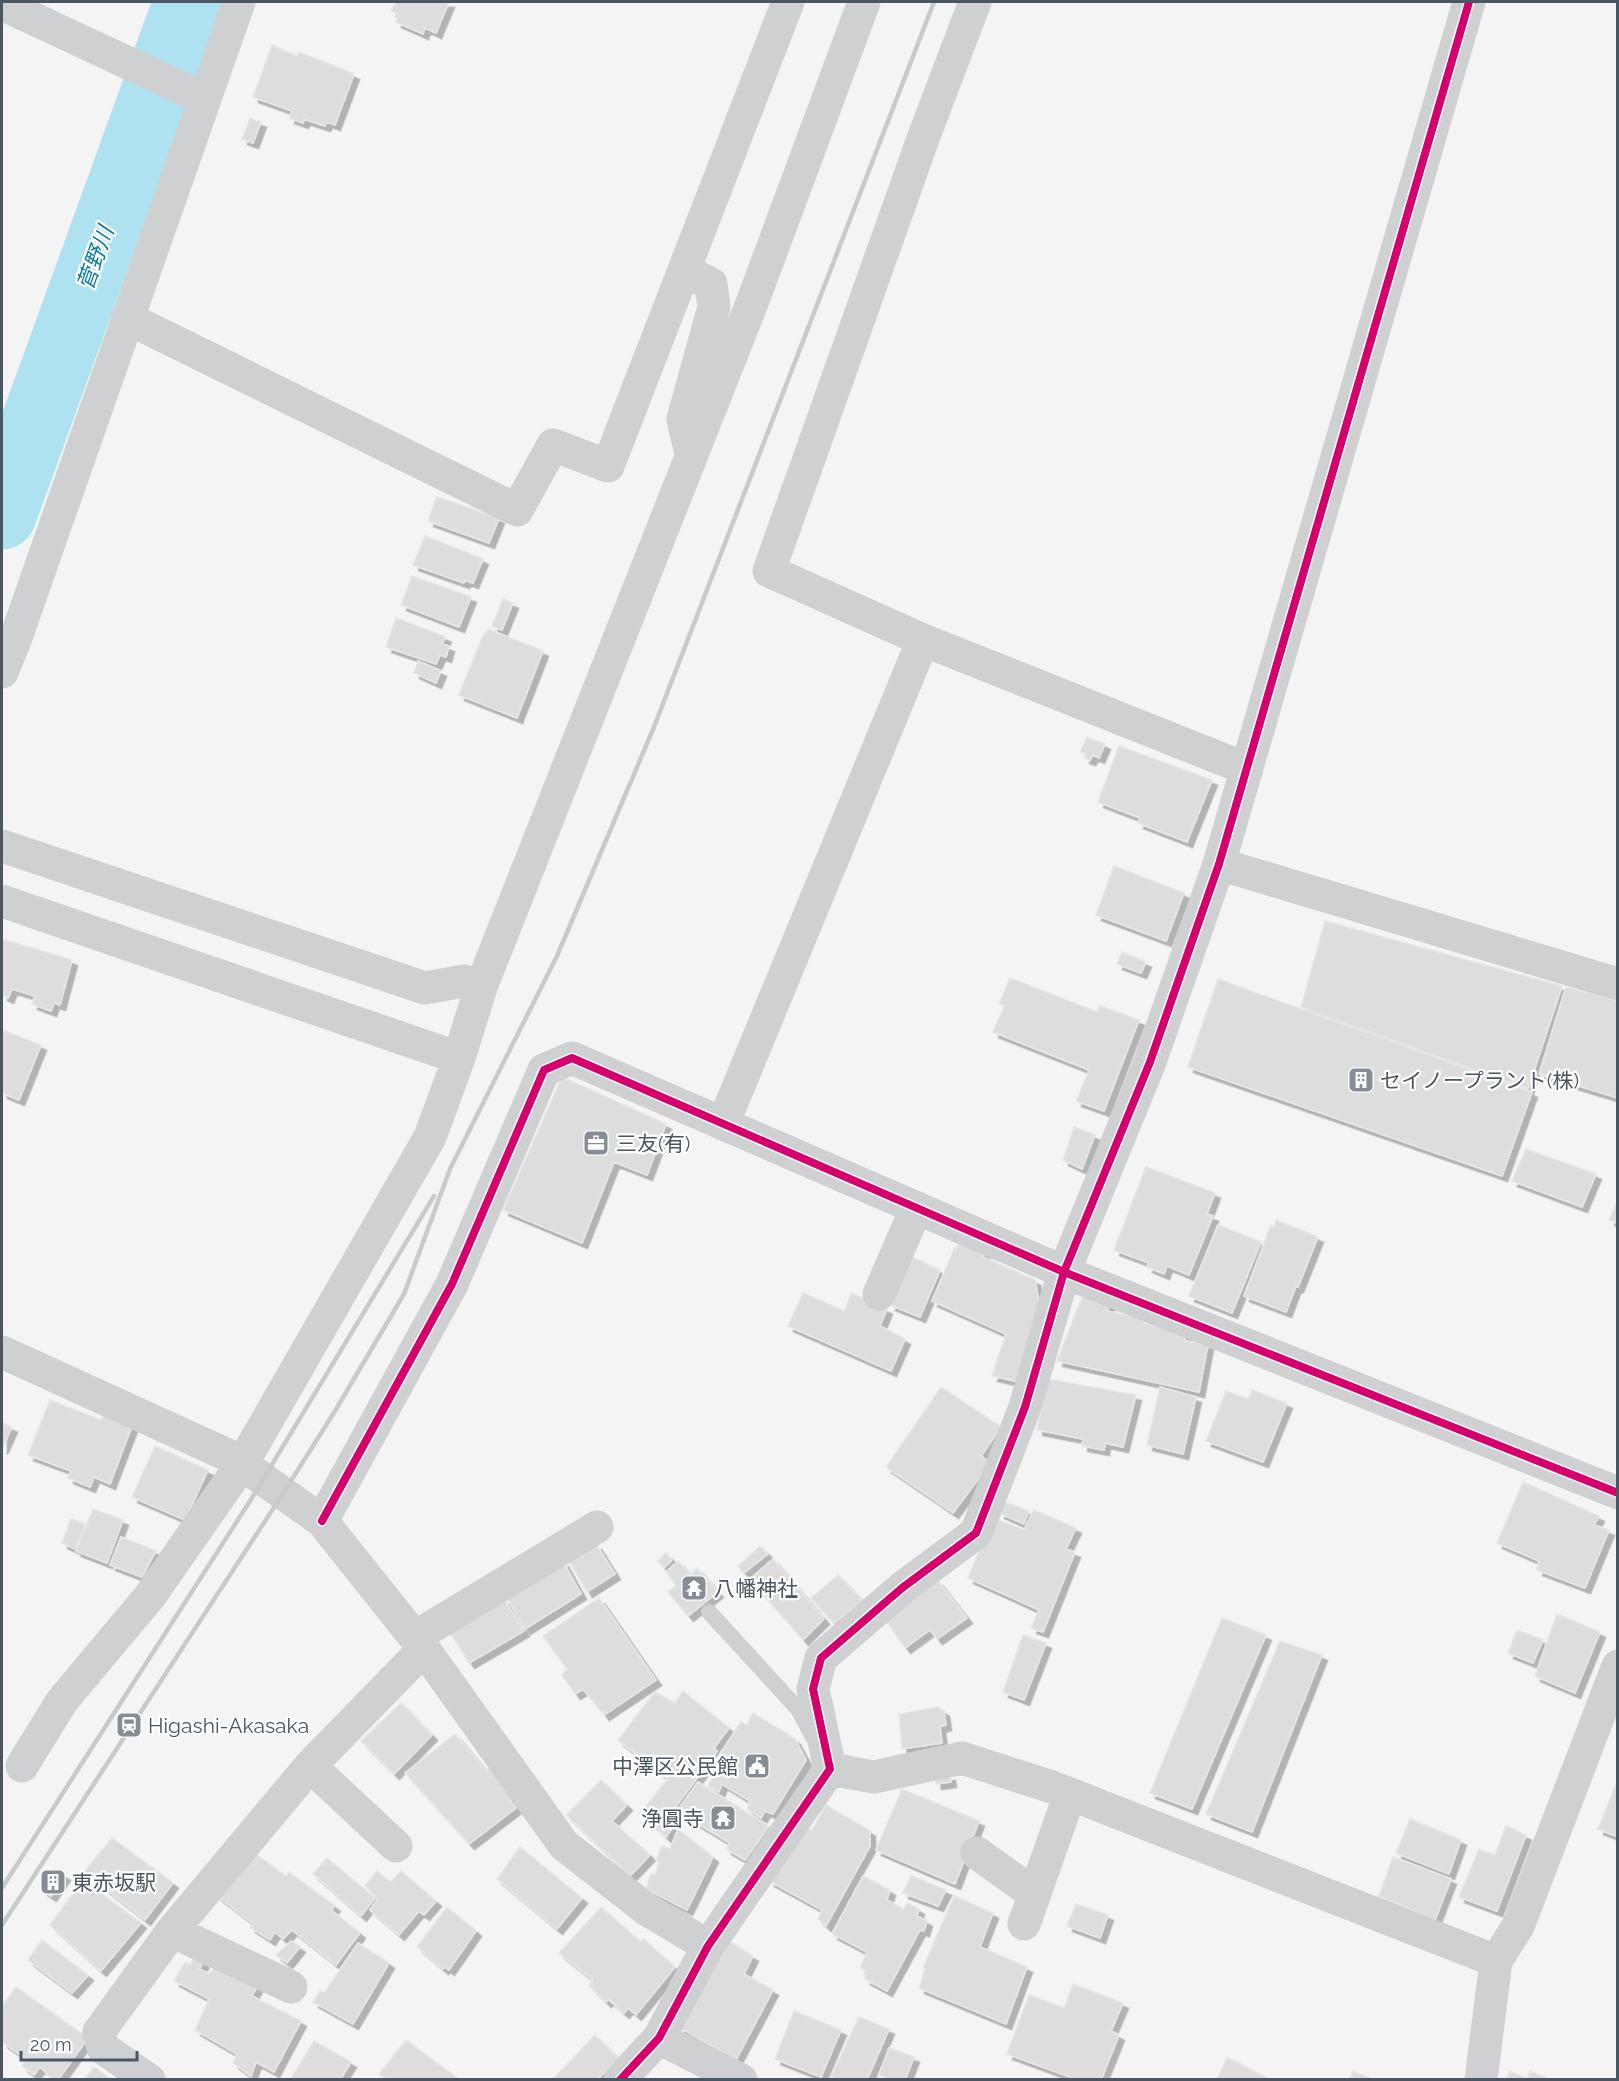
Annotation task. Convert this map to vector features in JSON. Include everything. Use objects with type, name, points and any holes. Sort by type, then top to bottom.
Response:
[{"type":"street","points":[[2,672],[14,644],[128,318],[198,96],[239,2]]},
{"type":"street","points":[[128,318],[517,510],[553,445],[608,466],[788,2]]},
{"type":"street","points":[[22,1766],[62,1701],[150,1596],[242,1464],[430,1137],[482,987],[752,303],[864,2]]},
{"type":"street","points":[[975,2],[924,136],[768,571],[923,640],[1247,769]]},
{"type":"street","points":[[620,2079],[659,2038],[708,1946],[830,1769],[813,1689],[821,1658],[902,1588],[976,1533],[1025,1407],[1064,1272],[1150,1062],[1219,864],[1469,2]]},
{"type":"street","points":[[2,4],[198,96]]},
{"type":"street","points":[[684,270],[711,284],[714,307],[683,419],[692,456]]},
{"type":"street","points":[[723,1124],[923,640]]},
{"type":"street","points":[[2,846],[424,988],[464,981],[482,987]]},
{"type":"street","points":[[1219,864],[1617,984]]},
{"type":"street","points":[[2,901],[459,1058]]},
{"type":"street","points":[[322,1521],[452,1284],[544,1070],[572,1058],[1064,1272],[1617,1493]]},
{"type":"street","points":[[879,1294],[916,1209]]},
{"type":"street","points":[[2,1352],[232,1458],[322,1521],[419,1643],[564,1845],[646,1909],[708,1946]]},
{"type":"street","points":[[149,2079],[103,2048],[99,2032],[172,1931],[310,1766],[419,1643],[597,1527]]},
{"type":"street","points":[[1481,2079],[1496,1960],[1518,1926],[1586,1753],[1617,1666]]},
{"type":"street","points":[[830,1769],[874,1777],[962,1758],[1070,1794],[1496,1960]]},
{"type":"street","points":[[310,1766],[396,1846]]},
{"type":"street","points":[[1023,1924],[1070,1794]]},
{"type":"street","points":[[977,1853],[1034,1893]]},
{"type":"street","points":[[172,1931],[291,1987]]},
{"type":"street","points":[[659,2038],[741,2079]]},
{"type":"lane","points":[[708,1612],[798,1709],[830,1769]]},
{"type":"building","points":[[396,2],[449,2],[436,33],[425,28],[423,34],[396,22],[399,15],[391,11]]},
{"type":"building","points":[[272,45],[297,56],[299,52],[354,74],[335,125],[327,122],[325,126],[304,119],[303,123],[289,118],[292,111],[253,97]]},
{"type":"building","points":[[250,118],[261,122],[253,143],[242,139]]},
{"type":"building","points":[[437,497],[499,518],[489,543],[428,521]]},
{"type":"building","points":[[425,536],[483,559],[473,583],[465,580],[464,583],[413,565]]},
{"type":"building","points":[[412,576],[471,597],[459,627],[401,605]]},
{"type":"building","points":[[503,599],[513,603],[502,630],[492,626]]},
{"type":"building","points":[[396,618],[446,637],[442,644],[449,646],[446,657],[440,655],[436,664],[386,647]]},
{"type":"building","points":[[488,629],[543,651],[517,718],[459,695],[484,633],[486,634]]},
{"type":"building","points":[[418,661],[441,671],[436,683],[414,673]]},
{"type":"building","points":[[1087,737],[1105,744],[1099,758],[1093,755],[1090,760],[1084,758],[1086,754],[1080,752]]},
{"type":"building","points":[[1119,746],[1212,780],[1187,842],[1138,823],[1140,818],[1098,802]]},
{"type":"building","points":[[1114,866],[1184,893],[1166,941],[1096,915]]},
{"type":"building","points":[[1325,921],[1562,986],[1528,1089],[1301,1007]]},
{"type":"building","points":[[2,939],[72,960],[60,1005],[54,1003],[51,1011],[32,1004],[35,996],[12,989],[8,998],[2,995]]},
{"type":"building","points":[[1122,952],[1146,962],[1141,973],[1117,964]]},
{"type":"building","points":[[1010,978],[1097,1012],[1100,1006],[1139,1020],[1104,1111],[1076,1101],[1089,1070],[993,1032],[1004,1006],[999,1004]]},
{"type":"building","name":"セイノープラント(株)","points":[[1218,979],[1532,1092],[1502,1176],[1188,1067]]},
{"type":"building","points":[[1566,987],[1618,1001],[1618,1098],[1539,1074]]},
{"type":"building","points":[[2,1030],[41,1045],[19,1100],[2,1093]]},
{"type":"building","name":"三友(有)","points":[[562,1077],[666,1124],[647,1175],[614,1162],[582,1243],[503,1210]]},
{"type":"building","points":[[1074,1127],[1095,1135],[1082,1169],[1063,1160]]},
{"type":"building","points":[[1526,1149],[1596,1174],[1582,1207],[1512,1181]]},
{"type":"building","points":[[1146,1167],[1215,1193],[1207,1214],[1213,1216],[1189,1275],[1167,1266],[1164,1274],[1147,1267],[1149,1263],[1114,1250]]},
{"type":"building","points":[[1618,1200],[1618,1223],[1609,1220]]},
{"type":"building","points":[[1276,1220],[1318,1237],[1286,1312],[1244,1296],[1271,1225],[1274,1227]]},
{"type":"building","points":[[1218,1225],[1261,1242],[1232,1313],[1189,1296]]},
{"type":"building","points":[[960,1241],[986,1250],[983,1257],[1035,1280],[1040,1308],[1019,1382],[992,1376],[1006,1334],[932,1301],[955,1247],[957,1248]]},
{"type":"building","points":[[912,1257],[940,1270],[920,1317],[890,1305]]},
{"type":"building","points":[[1085,1290],[1111,1301],[1107,1311],[1144,1319],[1143,1323],[1186,1333],[1184,1341],[1208,1344],[1199,1392],[1057,1361]]},
{"type":"building","points":[[803,1293],[845,1311],[851,1293],[887,1309],[880,1326],[905,1339],[891,1371],[788,1326]]},
{"type":"building","points":[[1048,1379],[1136,1395],[1123,1447],[1105,1443],[1104,1450],[1082,1446],[1083,1439],[1037,1430]]},
{"type":"building","points":[[941,1387],[1001,1427],[981,1456],[990,1463],[953,1513],[886,1467]]},
{"type":"building","points":[[1160,1387],[1196,1397],[1183,1454],[1147,1445]]},
{"type":"building","points":[[1252,1390],[1287,1403],[1263,1462],[1206,1441],[1226,1391],[1248,1399]]},
{"type":"building","points":[[50,1400],[101,1420],[103,1416],[132,1426],[110,1484],[94,1477],[90,1487],[68,1478],[71,1471],[28,1455]]},
{"type":"building","points":[[2,1423],[12,1427],[2,1449]]},
{"type":"building","points":[[155,1446],[208,1470],[185,1520],[132,1497]]},
{"type":"building","points":[[1523,1482],[1599,1516],[1594,1525],[1609,1530],[1585,1588],[1537,1570],[1539,1561],[1497,1543]]},
{"type":"building","points":[[1005,1502],[1029,1511],[1024,1524],[999,1513]]},
{"type":"building","points":[[93,1509],[123,1520],[107,1563],[76,1551]]},
{"type":"building","points":[[1034,1510],[1076,1528],[1066,1549],[1075,1552],[1043,1632],[1031,1628],[1039,1610],[968,1578],[993,1518],[1024,1530]]},
{"type":"building","points":[[71,1519],[86,1524],[75,1549],[62,1543]]},
{"type":"building","points":[[121,1537],[156,1551],[142,1577],[110,1565]]},
{"type":"building","points":[[596,1544],[615,1574],[587,1592],[569,1561]]},
{"type":"building","points":[[760,1546],[768,1554],[744,1573],[738,1566]]},
{"type":"building","points":[[666,1553],[672,1560],[664,1568],[658,1561]]},
{"type":"building","points":[[773,1559],[824,1619],[803,1640],[750,1579]]},
{"type":"building","points":[[563,1561],[581,1594],[525,1629],[506,1596]]},
{"type":"building","name":"八幡神社","points":[[678,1561],[690,1575],[697,1568],[718,1592],[688,1616],[668,1592],[676,1585],[666,1572]]},
{"type":"building","points":[[838,1575],[862,1601],[834,1623],[811,1598]]},
{"type":"building","points":[[937,1580],[967,1618],[937,1639],[930,1630],[905,1648],[884,1618]]},
{"type":"building","points":[[599,1598],[656,1680],[604,1715],[583,1689],[575,1694],[562,1675],[567,1669],[543,1636]]},
{"type":"building","points":[[504,1599],[524,1631],[469,1663],[449,1631]]},
{"type":"building","points":[[1557,1614],[1600,1632],[1575,1693],[1535,1676]]},
{"type":"building","points":[[1222,1618],[1266,1635],[1192,1809],[1150,1793]]},
{"type":"building","points":[[1517,1630],[1543,1640],[1533,1663],[1508,1653]]},
{"type":"building","points":[[1023,1635],[1046,1643],[1024,1700],[1003,1692]]},
{"type":"building","points":[[1280,1641],[1322,1655],[1252,1832],[1206,1814]]},
{"type":"building","points":[[683,1691],[729,1728],[714,1748],[717,1751],[666,1820],[673,1827],[666,1837],[640,1813],[668,1779],[618,1740],[655,1692],[675,1703]]},
{"type":"building","points":[[401,1703],[432,1735],[394,1774],[361,1741]]},
{"type":"building","points":[[937,1707],[944,1711],[946,1725],[940,1727],[942,1743],[902,1749],[899,1714]]},
{"type":"building","name":"中澤区公民館","points":[[753,1713],[795,1739],[806,1760],[773,1814],[765,1811],[761,1818],[747,1809],[750,1801],[722,1784],[719,1792],[708,1786],[713,1776],[708,1772],[741,1722],[747,1725]]},
{"type":"building","points":[[455,1734],[486,1771],[490,1768],[515,1799],[510,1801],[516,1808],[469,1844],[405,1773]]},
{"type":"building","points":[[950,1775],[951,1782],[936,1784],[935,1776]]},
{"type":"building","points":[[1618,1779],[1618,1837],[1598,1829]]},
{"type":"building","points":[[601,1780],[627,1805],[612,1821],[650,1855],[630,1876],[566,1815]]},
{"type":"building","name":"浄圓寺","points":[[698,1782],[769,1826],[745,1860],[726,1849],[730,1843],[677,1811]]},
{"type":"building","points":[[902,1789],[979,1821],[955,1884],[876,1850]]},
{"type":"building","points":[[826,1805],[870,1831],[870,1846],[826,1926],[818,1919],[822,1910],[769,1881],[801,1826],[812,1830]]},
{"type":"building","points":[[1410,1819],[1461,1840],[1449,1874],[1396,1853]]},
{"type":"building","points":[[1506,1826],[1526,1835],[1497,1911],[1459,1897],[1479,1849],[1495,1855]]},
{"type":"building","points":[[678,1829],[713,1857],[687,1910],[646,1889],[651,1874],[655,1875],[659,1862],[656,1860],[662,1846],[670,1849]]},
{"type":"building","points":[[112,1838],[173,1883],[145,1920],[84,1872]]},
{"type":"building","points":[[520,1847],[582,1898],[557,1929],[497,1879]]},
{"type":"building","points":[[249,1849],[286,1876],[289,1872],[335,1906],[331,1910],[360,1933],[336,1965],[292,1930],[283,1939],[275,1932],[270,1940],[250,1927],[254,1924],[216,1895]]},
{"type":"building","points":[[1393,1857],[1451,1879],[1435,1920],[1379,1896]]},
{"type":"building","points":[[327,1858],[375,1898],[361,1916],[313,1874]]},
{"type":"building","name":"東赤坂駅","points":[[54,1869],[65,1875],[51,1896],[42,1890]]},
{"type":"building","points":[[377,1871],[391,1882],[401,1871],[436,1901],[424,1915],[419,1911],[399,1935],[370,1910],[378,1899],[365,1886]]},
{"type":"building","points":[[863,1876],[890,1890],[887,1900],[904,1909],[907,1903],[919,1909],[917,1916],[927,1921],[924,1931],[920,1930],[887,1991],[865,1979],[867,1971],[860,1968],[867,1952],[832,1934]]},
{"type":"building","points":[[911,1876],[946,1890],[938,1906],[903,1893]]},
{"type":"building","points":[[83,1880],[141,1923],[101,1971],[50,1925]]},
{"type":"building","points":[[954,1896],[993,1913],[980,1947],[1027,1967],[1006,2024],[919,1988],[925,1969],[923,1968]]},
{"type":"building","points":[[1076,1904],[1108,1915],[1100,1938],[1067,1926]]},
{"type":"building","points":[[447,1907],[476,1931],[449,1970],[445,1967],[443,1969],[417,1947]]},
{"type":"building","points":[[601,1907],[641,1942],[643,1939],[675,1967],[636,2015],[628,2008],[624,2013],[608,1999],[606,2002],[589,1986],[593,1980],[559,1953]]},
{"type":"building","points":[[42,1940],[88,1975],[72,1993],[28,1960]]},
{"type":"building","points":[[727,1940],[753,1956],[744,1974],[773,1990],[736,2060],[679,2027]]},
{"type":"building","points":[[291,1941],[300,1947],[287,1963],[276,1955]]},
{"type":"building","points":[[358,1943],[389,1963],[353,2024],[313,2002],[320,1991],[324,1993]]},
{"type":"building","points":[[194,1958],[204,1962],[199,1969],[210,1974],[216,1965],[257,1987],[252,1996],[301,2021],[274,2072],[256,2062],[251,2076],[233,2063],[237,2054],[195,2030],[209,1999],[174,1981],[185,1962],[190,1964]]},
{"type":"building","points":[[1073,1984],[1123,2003],[1111,2031],[1119,2035],[1101,2080],[1069,2080],[1070,2077],[1007,2054],[1029,1995],[1064,2008]]},
{"type":"building","points":[[16,1987],[88,2038],[58,2080],[54,2080],[40,2067],[34,2075],[22,2066],[26,2059],[2,2042],[2,2006]]},
{"type":"building","points":[[794,2011],[841,2030],[821,2077],[775,2059]]},
{"type":"building","points":[[859,2017],[889,2029],[867,2080],[838,2080],[831,2077]]},
{"type":"building","points":[[595,2035],[618,2058],[597,2080],[552,2080]]},
{"type":"building","points":[[406,2040],[460,2080],[387,2080],[379,2074]]},
{"type":"building","points":[[314,2041],[351,2062],[340,2080],[290,2080]]},
{"type":"building","points":[[889,2048],[914,2057],[905,2080],[891,2080],[879,2075]]},
{"type":"building","points":[[1227,2057],[1271,2080],[1217,2080]]},
{"type":"building","points":[[94,2067],[112,2080],[84,2080]]},
{"type":"building","points":[[1353,2071],[1374,2080],[1349,2080]]},
{"type":"building","points":[[1510,2071],[1527,2079],[1530,2071],[1552,2080],[1506,2080]]},
{"type":"waterway","name":"菅野川","points":[[2,515],[188,2]]},
{"type":"railway","points":[[2,1925],[284,1492],[404,1294],[450,1169],[557,956],[654,727],[934,2]]},
{"type":"railway","points":[[2,1888],[250,1501],[434,1196]]},
{"type":"cycle path","points":[[620,2080],[659,2038],[708,1946],[830,1769],[813,1689],[821,1658],[902,1588],[976,1533],[1025,1407],[1064,1272],[1150,1062],[1219,864],[1469,2]]},
{"type":"cycle path","points":[[322,1521],[452,1284],[544,1070],[572,1058],[1064,1272],[1618,1493]]},
{"type":"place","name":"セイノープラント(株)","points":[[1361,1080]]},
{"type":"place","name":"三友(有)","points":[[596,1143]]},
{"type":"place","name":"八幡神社","points":[[694,1588]]},
{"type":"place","name":"Higashi-Akasaka","points":[[129,1725]]},
{"type":"place","name":"中澤区公民館","points":[[757,1766]]},
{"type":"place","name":"浄圓寺","points":[[723,1818]]},
{"type":"place","name":"東赤坂駅","points":[[53,1882]]}]
